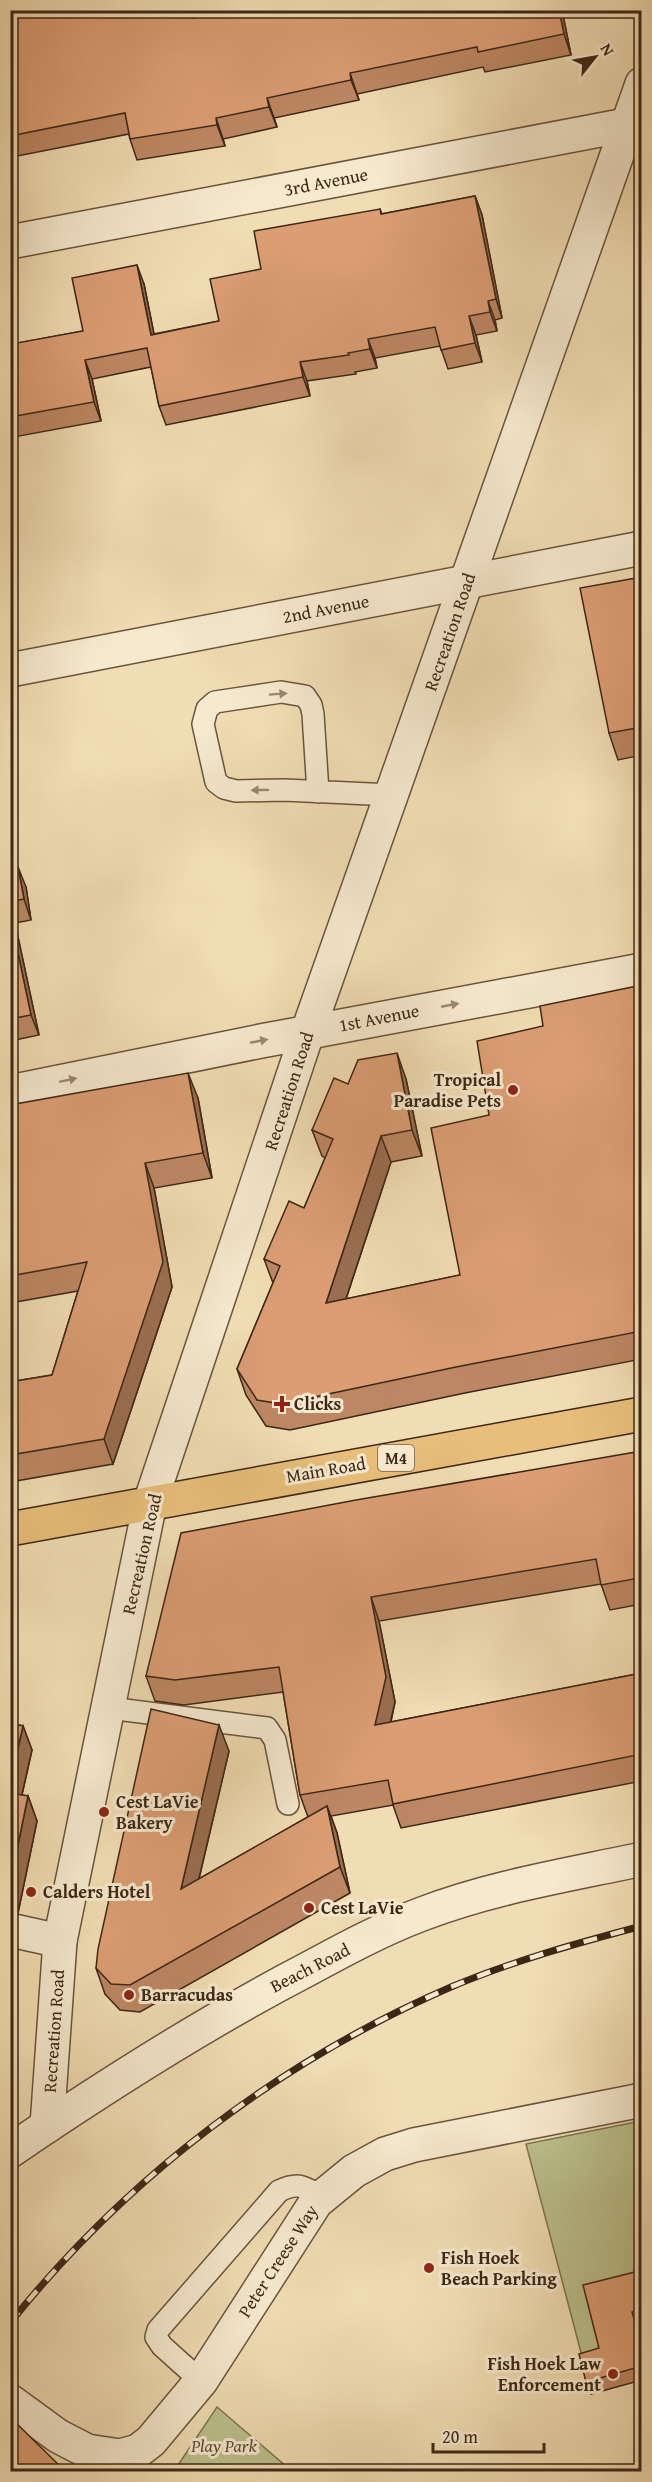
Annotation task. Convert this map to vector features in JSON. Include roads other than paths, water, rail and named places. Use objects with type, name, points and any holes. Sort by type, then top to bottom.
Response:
[{"type":"main road","name":"Main Road","points":[[10,1528],[642,1414]]},
{"type":"street","name":"Recreation Road","points":[[47,2126],[60,1941],[150,1503],[308,1031],[468,580],[634,123],[642,84]]},
{"type":"street","name":"3rd Avenue","points":[[10,242],[634,123]]},
{"type":"street","name":"2nd Avenue","points":[[10,670],[642,548]]},
{"type":"street","name":"1st Avenue","points":[[10,1092],[308,1031],[642,970]]},
{"type":"street","name":"Beach Road","points":[[10,2151],[177,2041],[249,1999],[371,1936],[420,1914],[484,1894],[642,1859]]},
{"type":"street","points":[[10,1930],[60,1941]]},
{"type":"street","name":"Peter Creese Way","points":[[10,2401],[58,2436],[87,2451],[120,2456],[138,2451],[151,2441],[201,2381],[316,2202],[354,2170],[394,2151],[444,2138],[642,2100]]},
{"type":"lane","points":[[318,792],[313,714],[311,705],[304,696],[281,692],[215,702],[207,709],[203,724],[216,782],[224,788],[236,791],[392,795]]},
{"type":"lane","points":[[109,1708],[267,1728],[275,1740],[288,1804]]},
{"type":"lane","points":[[201,2381],[162,2346],[156,2337],[158,2330],[279,2191],[291,2185],[300,2185],[322,2197]]},
{"type":"railway","points":[[10,2323],[104,2219],[210,2128],[267,2087],[326,2050],[451,1987],[545,1953],[642,1926]]},
{"type":"place","name":"Tropical Paradise Pets","points":[[513,1090]]},
{"type":"place","name":"Clicks","points":[[282,1404]]},
{"type":"place","name":"Cest LaVie Bakery","points":[[104,1812]]},
{"type":"place","name":"Calders Hotel","points":[[31,1892]]},
{"type":"place","name":"Cest LaVie","points":[[309,1908]]},
{"type":"place","name":"Barracudas","points":[[129,1995]]},
{"type":"place","name":"Fish Hoek Beach Parking","points":[[429,2268]]},
{"type":"place","name":"Fish Hoek Law Enforcement","points":[[613,2374]]},
{"type":"park label","name":"Play Park","points":[[224,2446]]}]
